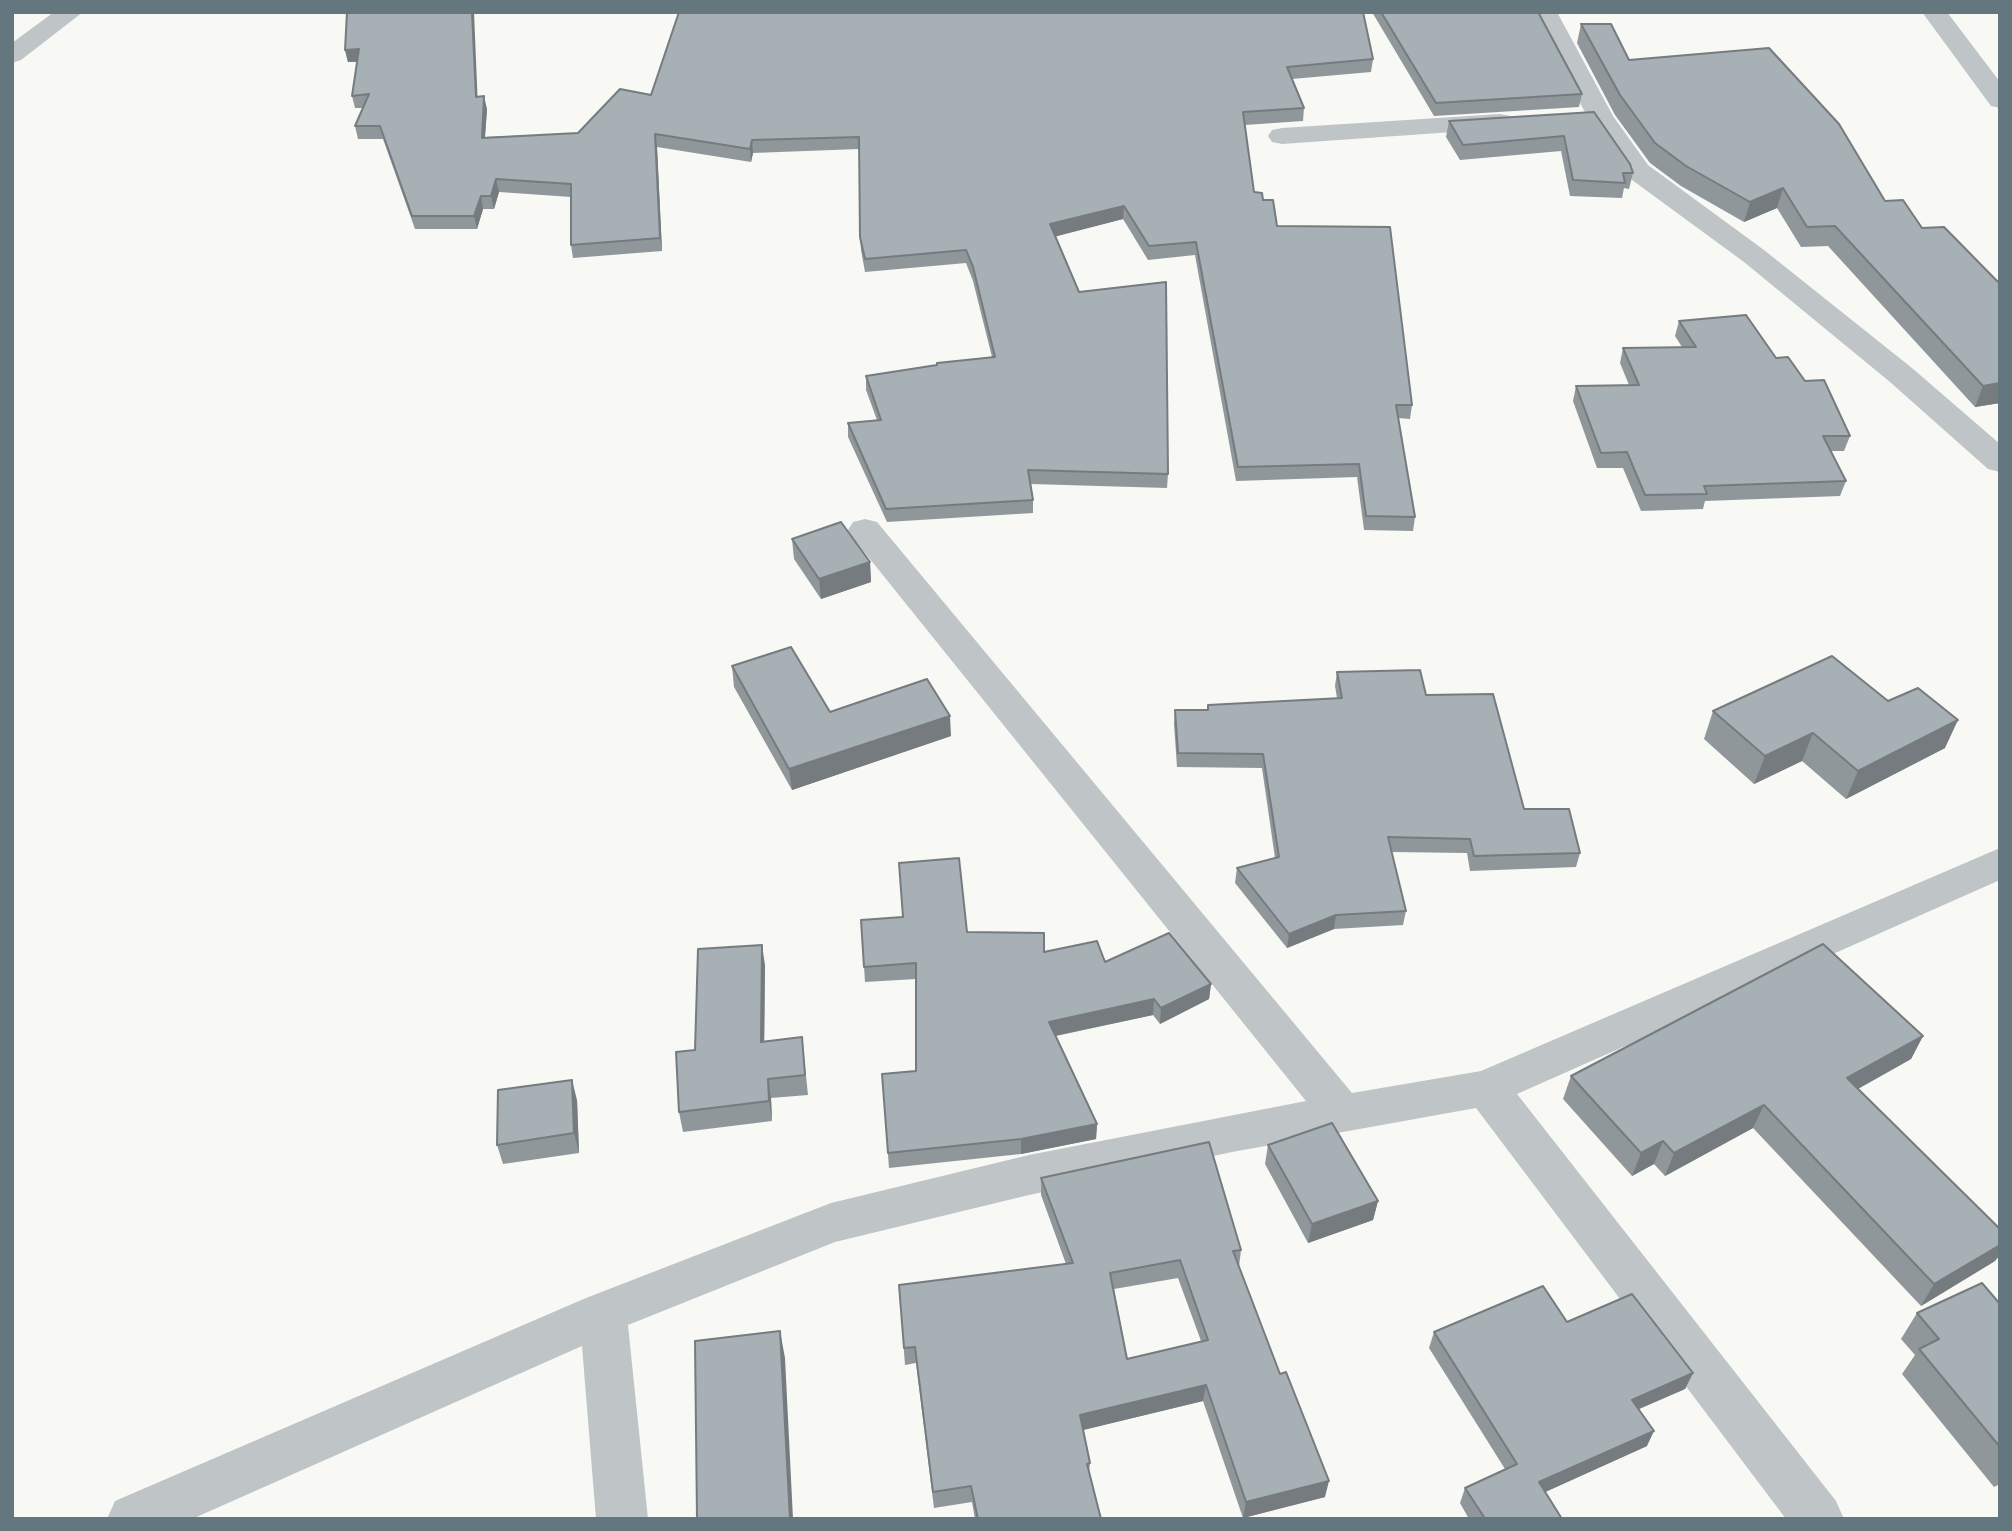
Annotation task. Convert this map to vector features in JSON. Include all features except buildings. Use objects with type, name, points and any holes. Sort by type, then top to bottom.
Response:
[{"type":"street","points":[[12,55],[71,12]]},
{"type":"street","points":[[1544,12],[1586,117],[1638,171],[1754,256],[1901,375],[2000,461]]},
{"type":"street","points":[[1934,12],[2000,100]]},
{"type":"street","points":[[1282,136],[1531,120]]},
{"type":"street","points":[[865,530],[1342,1114]]},
{"type":"street","points":[[132,1519],[603,1313],[831,1223],[1029,1175],[1486,1088],[2000,863]]},
{"type":"street","points":[[1486,1088],[1818,1519]]},
{"type":"street","points":[[603,1313],[622,1519]]}]
